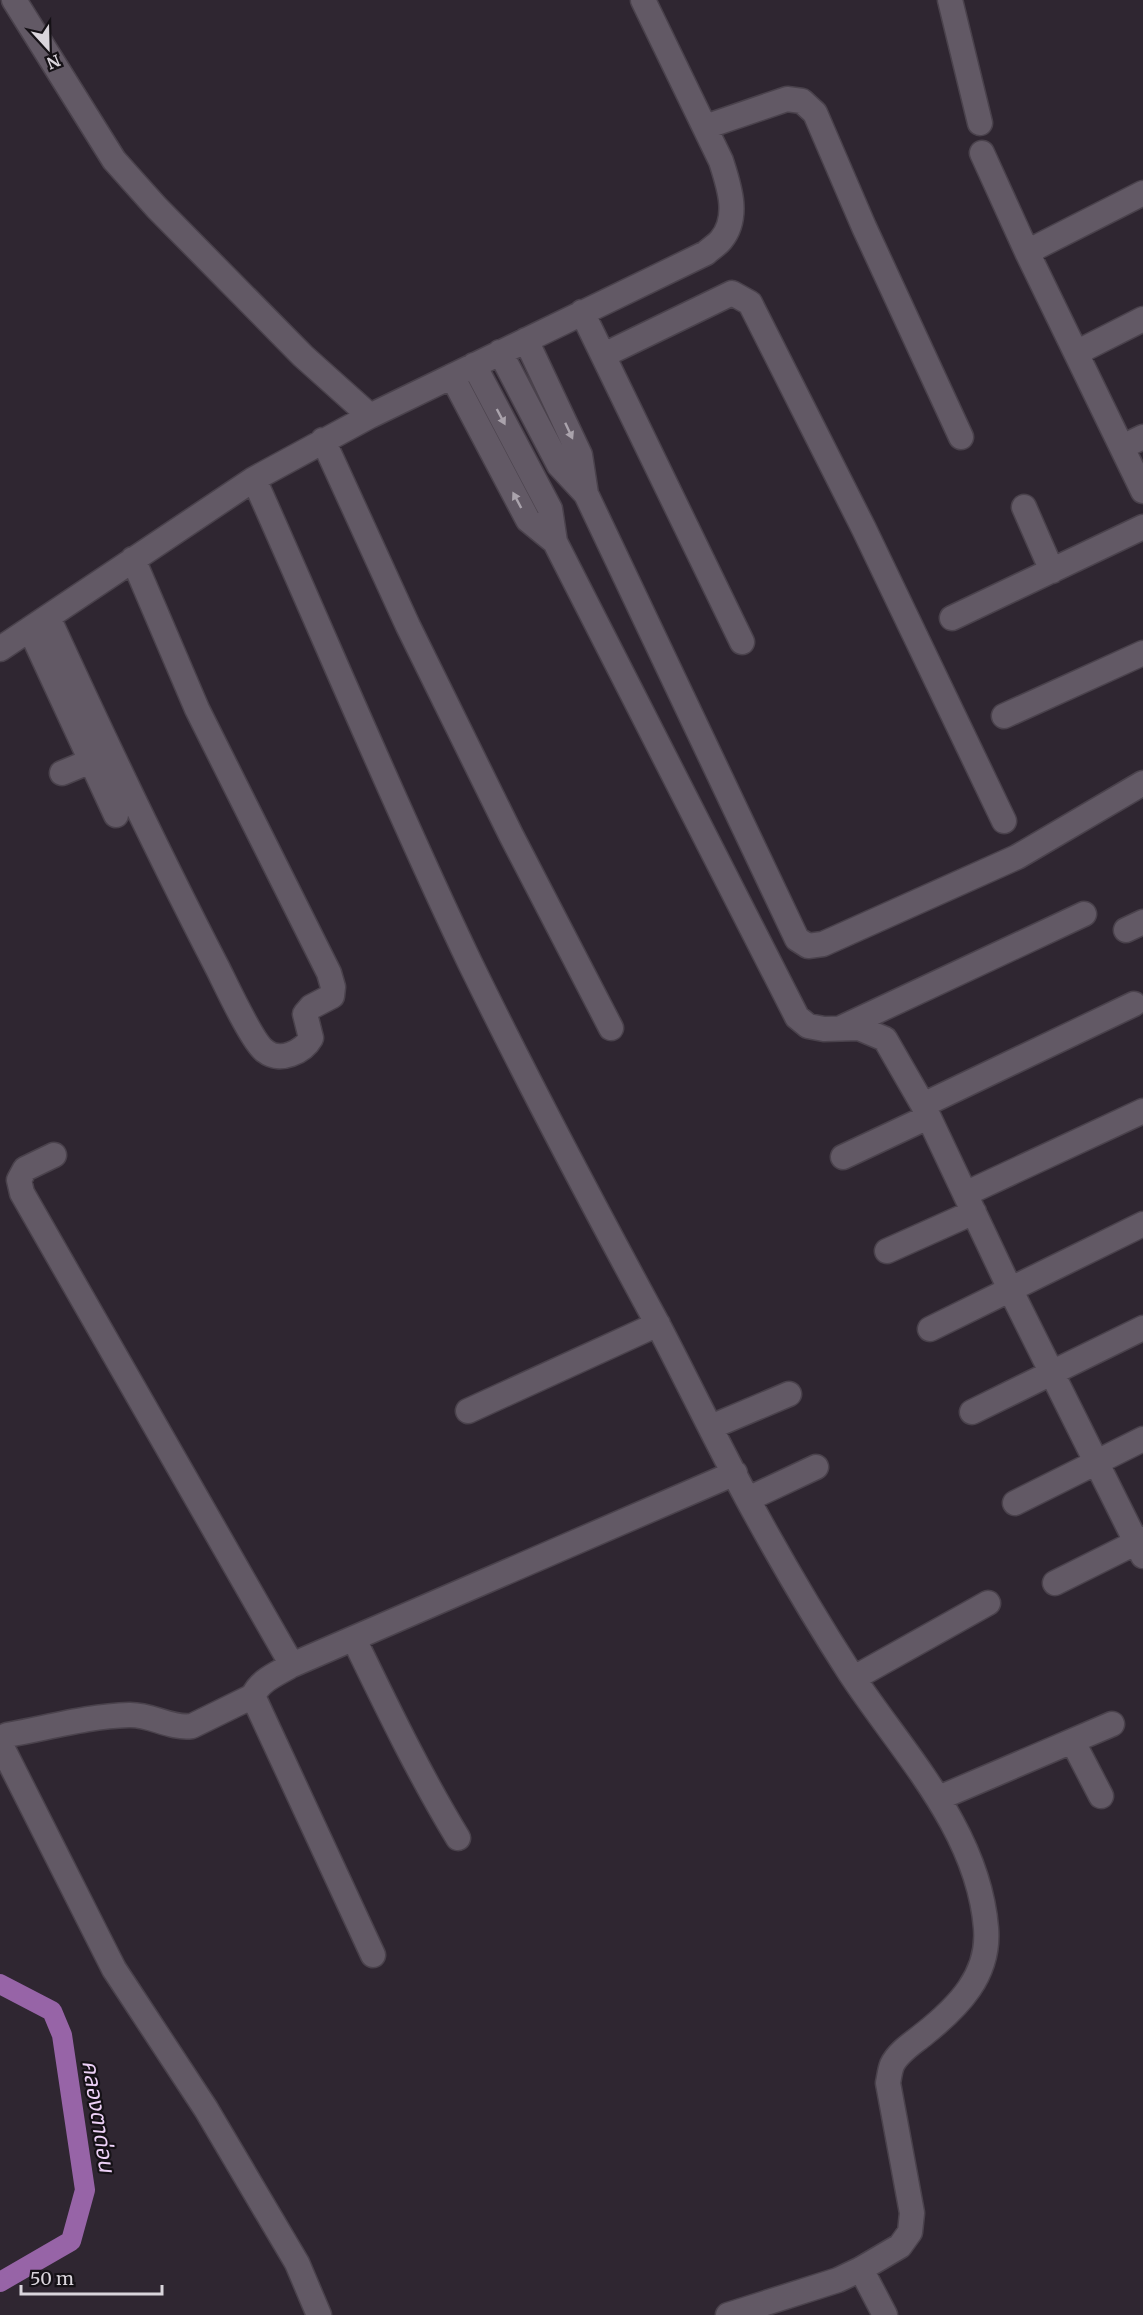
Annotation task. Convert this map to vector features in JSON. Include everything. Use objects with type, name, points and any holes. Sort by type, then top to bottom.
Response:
[{"type":"street","points":[[14,0],[114,160],[157,208],[303,356],[370,416]]},
{"type":"street","points":[[0,649],[254,479],[370,416],[706,253],[721,240],[730,223],[729,186],[705,127],[643,0]]},
{"type":"street","points":[[950,0],[980,123]]},
{"type":"street","points":[[705,127],[787,99],[802,101],[815,113],[864,227],[961,437]]},
{"type":"street","points":[[982,153],[1076,353],[1132,442],[1143,491]]},
{"type":"street","points":[[1027,252],[1143,193]]},
{"type":"street","points":[[604,355],[732,293],[750,303],[864,529],[1004,821]]},
{"type":"street","points":[[582,312],[742,642]]},
{"type":"street","points":[[1076,353],[1143,319]]},
{"type":"street","points":[[526,340],[580,455],[586,494],[797,939],[808,946],[823,944],[1017,857],[1143,783]]},
{"type":"street","points":[[500,352],[559,465],[586,494]]},
{"type":"street","points":[[474,365],[550,509],[555,542],[796,1017],[808,1026],[824,1029],[859,1028],[885,1040],[926,1111],[1010,1289],[1096,1462],[1141,1546],[1055,1583]]},
{"type":"street","points":[[452,376],[528,520],[555,542]]},
{"type":"street","points":[[323,440],[408,626],[510,836],[610,1028]]},
{"type":"street","points":[[254,479],[469,961],[587,1195],[658,1324],[748,1499],[809,1607],[854,1678],[939,1798],[967,1856],[981,1896],[987,1932],[983,1962],[976,1980],[945,2017],[901,2053],[891,2067],[888,2083],[912,2213],[910,2232],[900,2246],[861,2270],[838,2280],[728,2315]]},
{"type":"street","points":[[1024,507],[1052,571]]},
{"type":"street","points":[[952,618],[1143,527]]},
{"type":"street","points":[[39,623],[245,1022],[263,1051],[273,1055],[290,1055],[307,1046],[311,1038],[305,1014],[311,1007],[332,996],[333,987],[329,974],[197,709],[133,559]]},
{"type":"street","points":[[39,623],[91,761],[116,815]]},
{"type":"street","points":[[1004,716],[1143,653]]},
{"type":"street","points":[[62,773],[91,761]]},
{"type":"street","points":[[843,1027],[1084,914]]},
{"type":"street","points":[[843,1157],[926,1111],[1134,1004]]},
{"type":"street","points":[[887,1251],[969,1203],[1143,1111]]},
{"type":"street","points":[[54,1155],[25,1168],[19,1180],[22,1193],[292,1665]]},
{"type":"street","points":[[930,1329],[1143,1224]]},
{"type":"street","points":[[468,1411],[658,1324]]},
{"type":"street","points":[[972,1412],[1143,1328]]},
{"type":"street","points":[[711,1427],[789,1394]]},
{"type":"street","points":[[1015,1503],[1143,1439]]},
{"type":"street","points":[[748,1499],[816,1467]]},
{"type":"street","points":[[319,2315],[291,2253],[206,2109],[114,1969],[1,1739],[7,1735],[105,1717],[132,1715],[150,1717],[181,1727],[192,1726],[253,1696],[256,1688],[264,1681],[292,1665],[735,1473]]},
{"type":"street","points":[[854,1678],[988,1603]]},
{"type":"street","points":[[354,1639],[405,1744],[458,1838]]},
{"type":"street","points":[[253,1696],[373,1955]]},
{"type":"street","points":[[939,1798],[1112,1724]]},
{"type":"street","points":[[1073,1742],[1101,1796]]},
{"type":"street","points":[[861,2270],[885,2315]]},
{"type":"waterway","name":"คลองตาด่อน","points":[[0,1984],[52,2011],[62,2035],[85,2190],[71,2241],[0,2282]]}]
